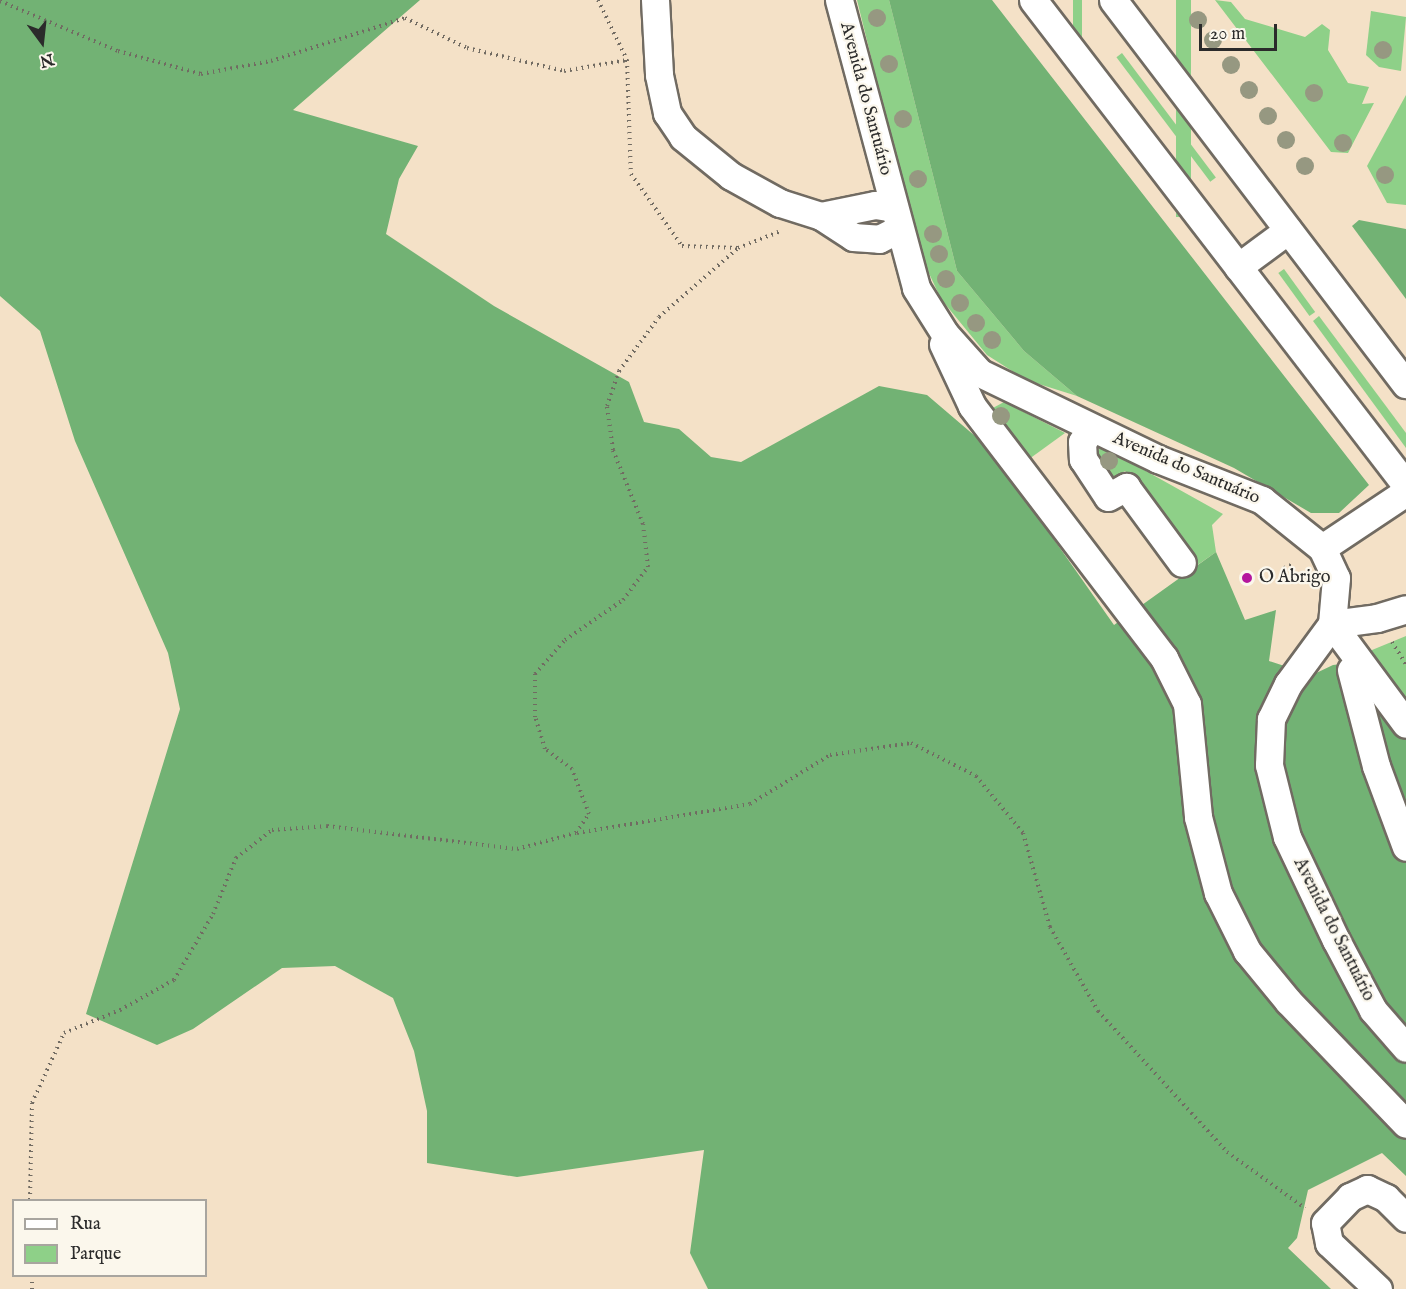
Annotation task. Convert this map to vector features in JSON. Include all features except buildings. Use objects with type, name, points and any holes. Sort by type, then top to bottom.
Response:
[{"type":"street","points":[[655,0],[661,85],[667,113],[683,137],[731,176],[780,203],[821,216],[853,237],[879,239],[897,219]]},
{"type":"street","name":"Avenida do Santuário","points":[[839,0],[897,219],[923,301],[972,406],[1164,658],[1187,704],[1198,817],[1218,893],[1247,951],[1288,1001],[1406,1124]]},
{"type":"street","points":[[1033,0],[1406,484]]},
{"type":"street","points":[[1113,0],[1406,384]]},
{"type":"street","points":[[1238,267],[1288,230]]},
{"type":"street","name":"Avenida do Santuário","points":[[923,301],[945,334],[980,374],[1092,429],[1262,500],[1322,548],[1336,578],[1332,624],[1288,684],[1271,719],[1269,765],[1287,837],[1336,940],[1373,1010],[1406,1048]]},
{"type":"street","points":[[1092,429],[1083,442],[1083,459],[1108,497],[1126,487],[1182,563]]},
{"type":"street","points":[[1322,548],[1406,492]]},
{"type":"street","points":[[1406,609],[1377,618],[1332,624],[1406,724]]},
{"type":"street","points":[[1352,670],[1376,766],[1406,847]]},
{"type":"street","points":[[1378,1289],[1329,1243],[1325,1222],[1350,1197],[1367,1189],[1386,1198],[1406,1218]]},
{"type":"path","points":[[0,1],[118,51],[201,74],[271,61],[405,18],[467,48],[564,71],[627,60]]},
{"type":"path","points":[[576,833],[589,814],[572,769],[545,749],[535,717],[535,674],[565,639],[623,600],[648,567],[643,524],[613,450],[607,406],[619,371],[659,317],[738,248]]},
{"type":"path","points":[[1284,568],[1292,565]]},
{"type":"path","points":[[1392,642],[1406,664]]},
{"type":"path","points":[[30,1199],[32,1103],[64,1033],[120,1010],[174,980],[213,914],[236,858],[272,830],[327,826],[517,849],[576,833],[750,804],[830,755],[911,743],[976,776],[1023,833],[1050,927],[1098,1011],[1227,1152],[1325,1222]]},
{"type":"green space","points":[[0,0],[420,0],[293,110],[418,146],[399,179],[386,234],[494,306],[629,382],[644,422],[679,429],[711,457],[741,462],[879,386],[927,395],[975,436],[1010,477],[1114,625],[1216,552],[1245,620],[1276,610],[1269,661],[1312,675],[1333,665],[1350,663],[1406,739],[1406,1176],[1382,1153],[1308,1190],[1297,1238],[1288,1248],[1331,1289],[708,1289],[690,1253],[704,1150],[517,1177],[427,1163],[427,1111],[414,1051],[393,998],[335,966],[282,968],[193,1029],[157,1045],[86,1014],[180,709],[168,653],[75,441],[40,331],[0,296]]},
{"type":"green space","points":[[857,0],[889,0],[957,271],[1024,351],[1077,396],[1026,380],[987,355],[941,299],[919,252]]},
{"type":"green space","points":[[889,0],[992,0],[1369,485],[1339,513],[1311,513],[1234,468],[1077,396],[1024,351],[957,271]]},
{"type":"green space","points":[[1073,0],[1082,0],[1082,65],[1073,65]]},
{"type":"green space","points":[[1176,0],[1191,0],[1191,217],[1176,217]]},
{"type":"green space","points":[[1215,0],[1231,2],[1245,19],[1305,37],[1322,24],[1330,30],[1328,50],[1348,83],[1369,87],[1362,104],[1374,103],[1348,153],[1331,152]]},
{"type":"green space","points":[[1371,11],[1406,17],[1401,71],[1379,67],[1366,55]]},
{"type":"green space","points":[[1122,53],[1216,178],[1210,182],[1116,57]]},
{"type":"green space","points":[[1406,95],[1406,205],[1387,203],[1367,166]]},
{"type":"green space","points":[[1359,220],[1406,229],[1406,299],[1352,226]]},
{"type":"green space","points":[[1284,269],[1315,312],[1309,316],[1278,273]]},
{"type":"green space","points":[[1319,316],[1406,433],[1406,448],[1313,321]]},
{"type":"green space","points":[[1004,402],[1065,433],[1025,462],[991,409]]},
{"type":"green space","points":[[1101,446],[1223,514],[1212,525],[1216,552],[1196,566],[1125,471],[1110,480],[1095,456]]},
{"type":"green space","points":[[1406,636],[1406,713],[1368,663],[1372,650]]},
{"type":"place","name":"O Abrigo","points":[[1247,578]]}]
